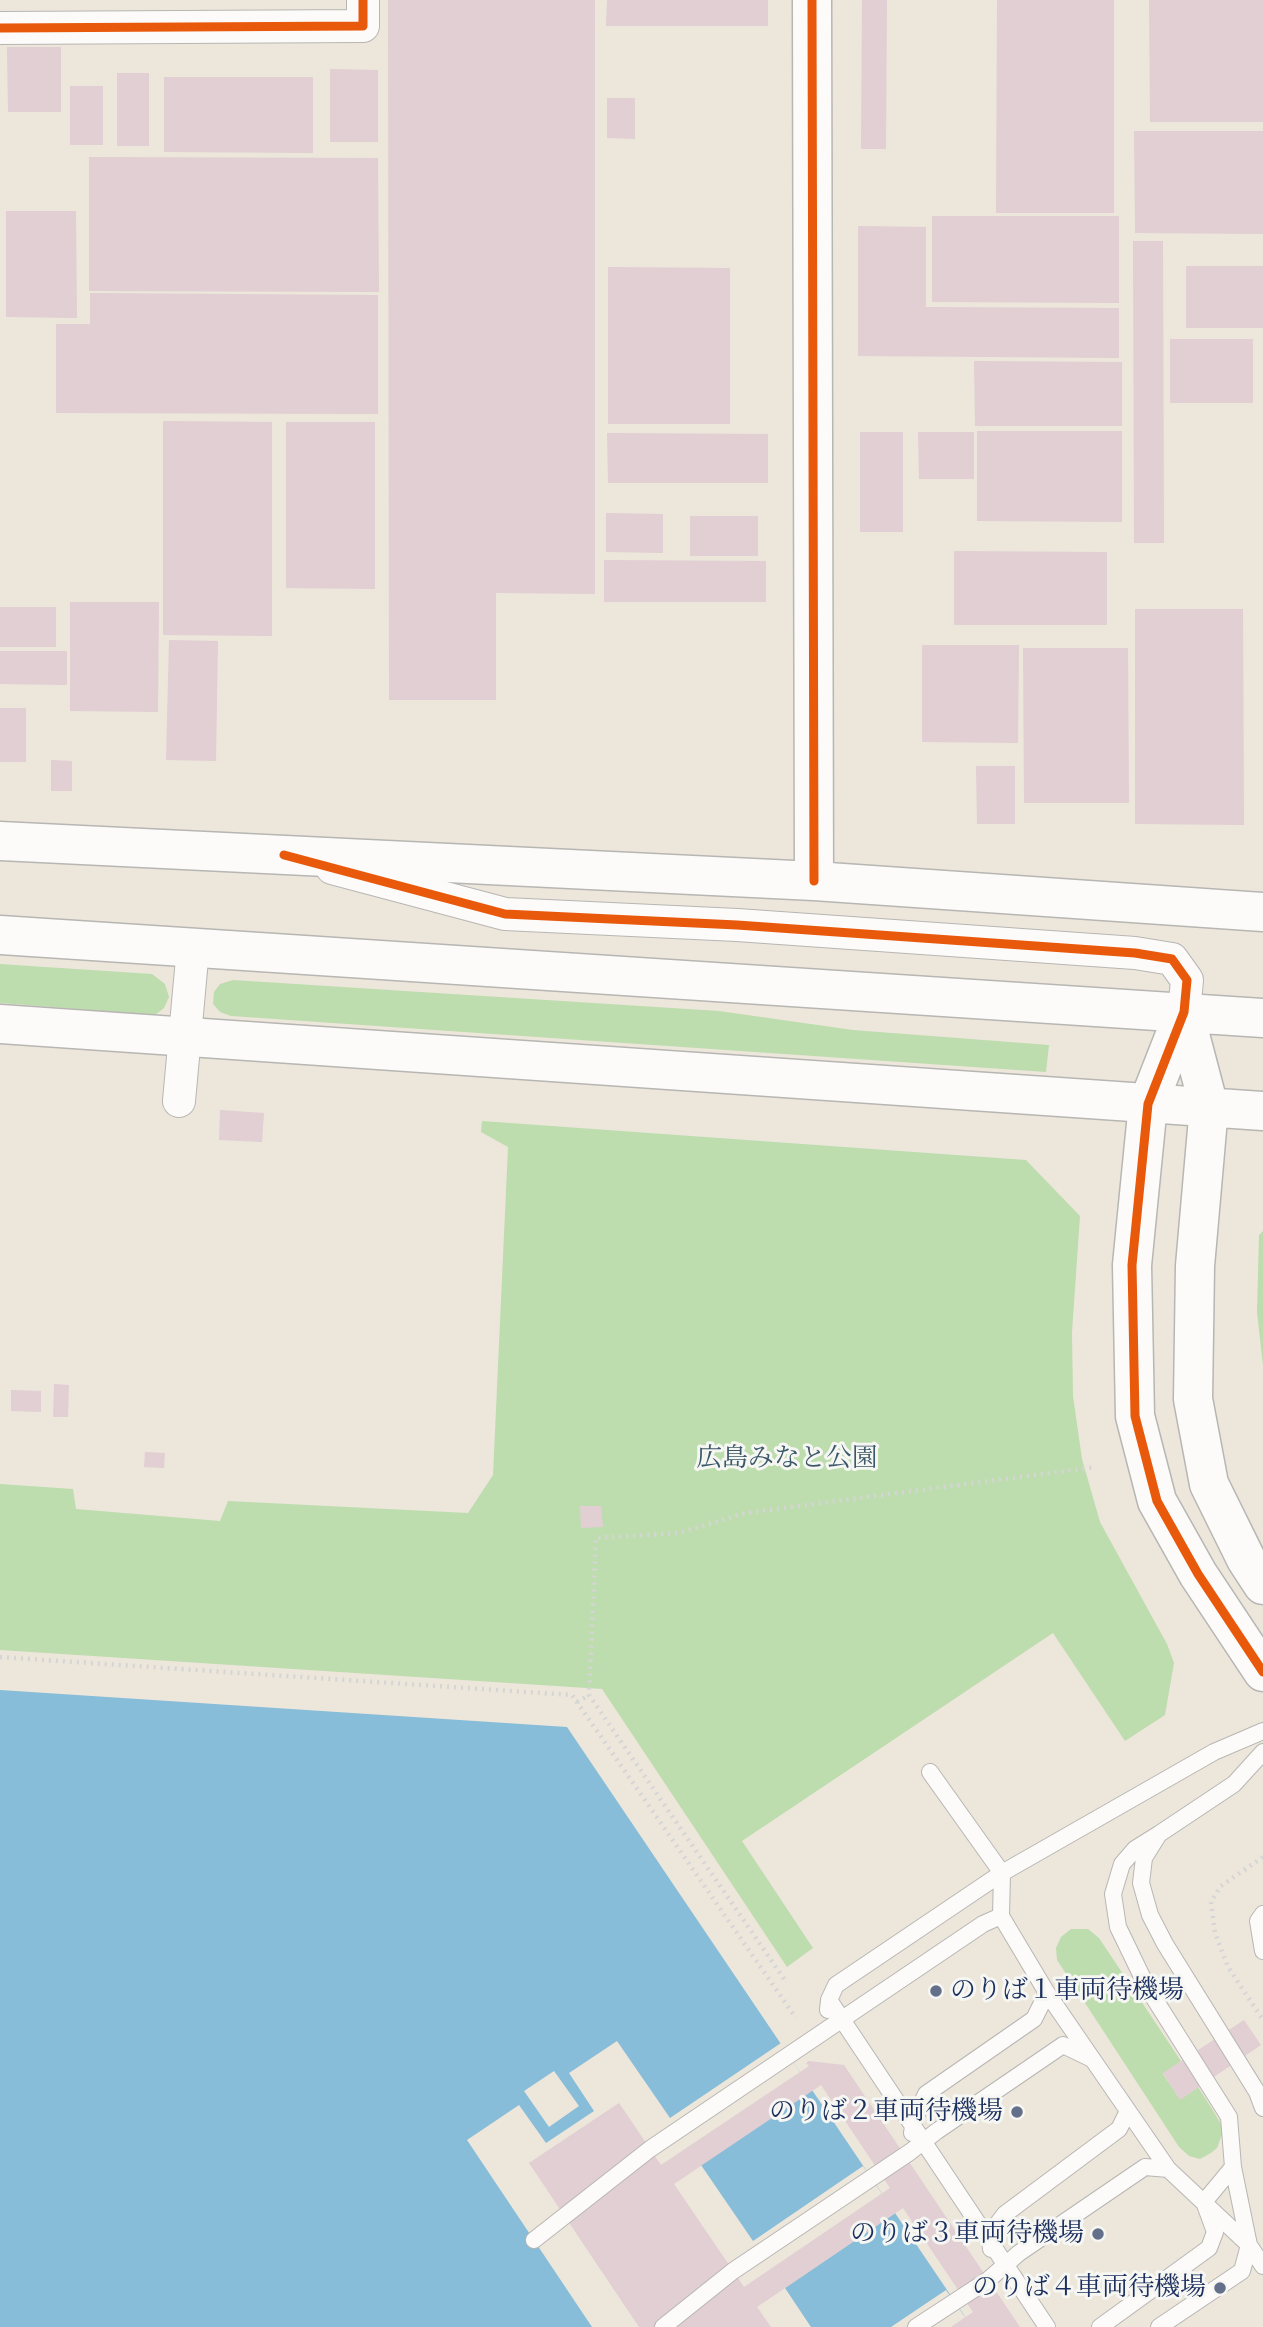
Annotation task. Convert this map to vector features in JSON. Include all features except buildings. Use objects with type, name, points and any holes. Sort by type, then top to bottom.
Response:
[{"type":"street","points":[[0,28],[363,26],[363,0]]},
{"type":"street","points":[[812,0],[814,881]]},
{"type":"street","points":[[0,841],[814,881],[1263,912]]},
{"type":"street","points":[[284,855],[505,914],[750,926],[1135,953],[1172,959],[1186,980],[1184,1012],[1149,1104],[1132,1265],[1135,1416],[1157,1501],[1198,1574],[1263,1672]]},
{"type":"street","points":[[0,935],[1263,1018]]},
{"type":"street","points":[[179,1101],[193,948]]},
{"type":"street","points":[[1184,1012],[1209,1107],[1195,1266],[1193,1399],[1209,1484],[1246,1559],[1263,1585]]},
{"type":"street","points":[[0,1024],[1263,1111]]},
{"type":"lane","points":[[827,2030],[829,2000],[836,1985],[1002,1873],[1214,1752],[1263,1731]]},
{"type":"lane","points":[[1159,2327],[1242,2271],[1249,2245],[1233,2167],[1229,2117],[1147,1987],[1118,1927],[1113,1894],[1122,1864],[1135,1849],[1234,1784],[1263,1752]]},
{"type":"lane","points":[[930,1772],[1002,1873],[1001,1916],[1047,1993],[1168,2169],[1249,2245],[1263,2266]]},
{"type":"lane","points":[[1159,1834],[1144,1858],[1141,1883],[1150,1915],[1165,1944],[1257,2092],[1263,2108]]},
{"type":"lane","points":[[1263,1914],[1258,1921],[1263,1951]]},
{"type":"lane","points":[[534,2240],[650,2149],[983,1924],[1001,1916]]},
{"type":"lane","points":[[910,2152],[913,2126],[926,2094],[1034,2019],[1047,1993]]},
{"type":"lane","points":[[829,2000],[990,2241],[1000,2270],[1047,2327]]},
{"type":"lane","points":[[663,2327],[733,2272],[1063,2045],[1093,2059]]},
{"type":"lane","points":[[990,2241],[995,2227],[1005,2214],[1119,2129],[1128,2111]]},
{"type":"lane","points":[[916,2327],[1145,2167],[1168,2169]]},
{"type":"lane","points":[[1204,2202],[1233,2167]]},
{"type":"lane","points":[[1100,2327],[1209,2248],[1215,2232],[1204,2202]]},
{"type":"path","points":[[784,1979],[589,1695],[596,1538],[678,1533],[745,1513],[1096,1467]]},
{"type":"path","points":[[0,1657],[572,1695],[811,2041]]},
{"type":"path","points":[[577,1702],[589,1695]]},
{"type":"green space","points":[[0,964],[152,974],[165,984],[169,997],[164,1008],[155,1015],[0,1003]]},
{"type":"green space","points":[[233,980],[719,1011],[853,1030],[1049,1045],[1046,1072],[231,1016],[220,1012],[213,1004],[214,992],[220,984]]},
{"type":"green space","name":"広島みなと公園","points":[[482,1121],[1026,1160],[1080,1216],[1072,1332],[1073,1396],[1082,1459],[1100,1522],[1167,1644],[1174,1663],[1165,1715],[1125,1741],[1053,1633],[742,1841],[813,1948],[787,1967],[602,1689],[0,1650],[0,1484],[73,1489],[76,1509],[220,1521],[228,1501],[468,1513],[493,1475],[508,1147],[481,1132]]},
{"type":"green space","points":[[1263,1231],[1263,1366],[1257,1312],[1259,1235]]},
{"type":"green space","points":[[1071,1929],[1088,1929],[1099,1938],[1181,2061],[1163,2074],[1180,2099],[1198,2087],[1212,2109],[1224,2129],[1217,2148],[1211,2153],[1200,2159],[1189,2156],[1179,2147],[1057,1960],[1056,1948],[1061,1937]]},
{"type":"water","points":[[0,1690],[567,1727],[972,2327],[0,2327]]},
{"type":"pier","points":[[617,2041],[670,2118],[781,2043],[811,2089],[701,2165],[753,2241],[863,2166],[895,2213],[785,2288],[811,2327],[592,2327],[467,2140],[519,2105],[546,2143],[594,2111],[569,2073]]},
{"type":"pier","points":[[554,2071],[579,2106],[549,2127],[524,2091]]},
{"type":"pier","points":[[946,2290],[972,2327],[891,2327]]},
{"type":"cycle path","points":[[0,28],[363,26],[363,0]]},
{"type":"cycle path","points":[[812,0],[814,881]]},
{"type":"cycle path","points":[[284,855],[505,914],[737,925],[1135,953],[1172,959],[1187,980],[1184,1012],[1148,1104],[1132,1265],[1135,1416],[1157,1501],[1198,1574],[1263,1672]]},
{"type":"place","name":"のりば１車両待機場","points":[[936,1991]]},
{"type":"place","name":"のりば２車両待機場","points":[[1017,2112]]},
{"type":"place","name":"のりば３車両待機場","points":[[1098,2234]]},
{"type":"place","name":"のりば４車両待機場","points":[[1220,2288]]}]
